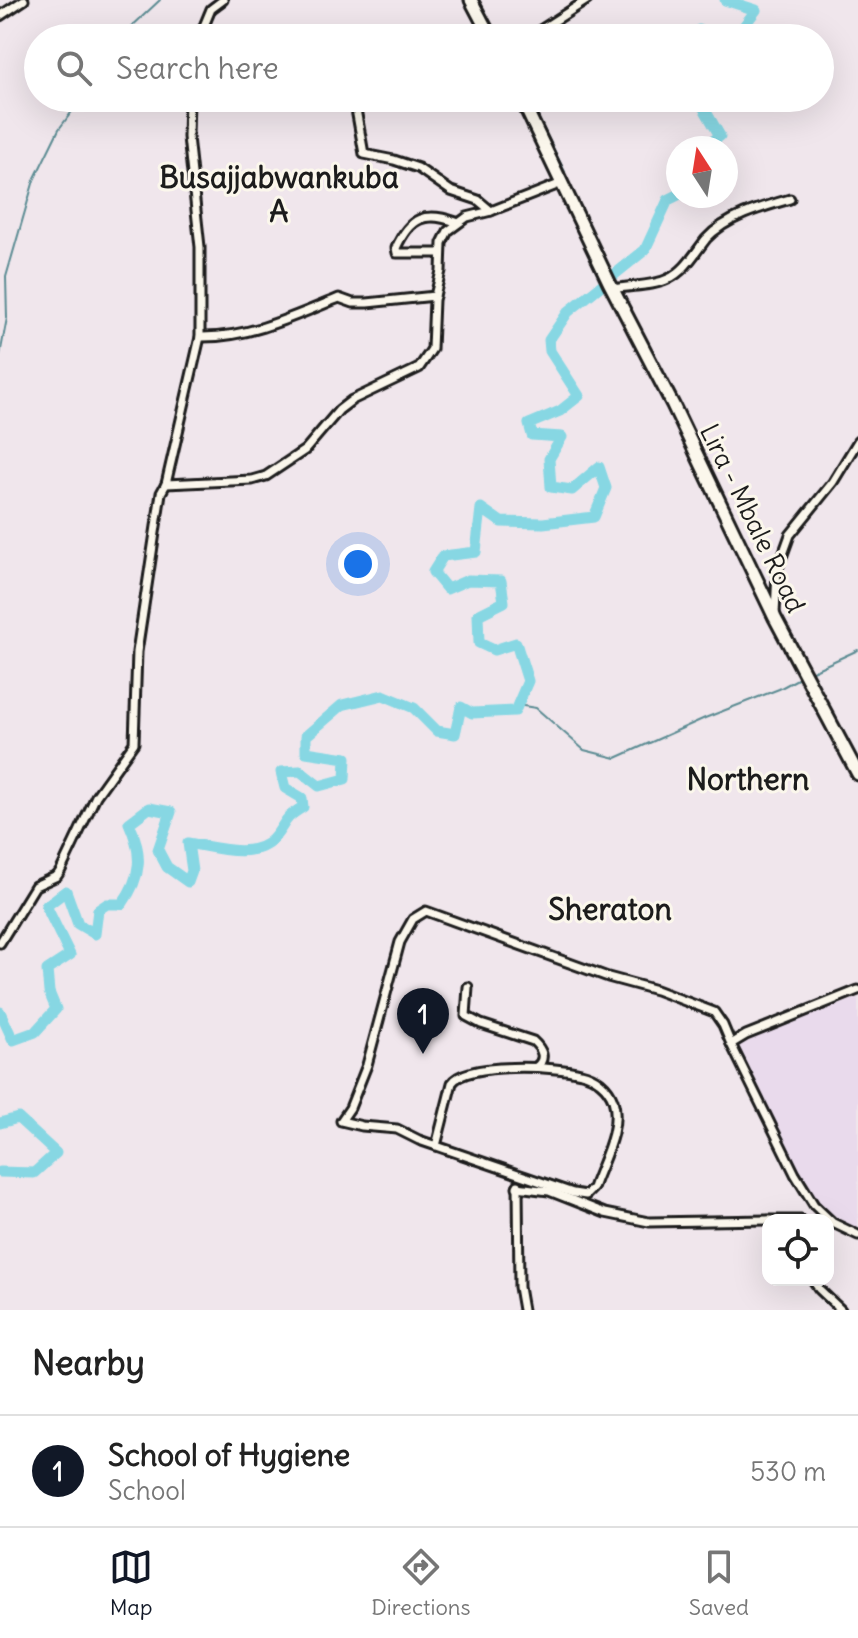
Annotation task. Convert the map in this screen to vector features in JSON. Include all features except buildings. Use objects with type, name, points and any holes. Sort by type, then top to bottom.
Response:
[{"type":"main road","points":[[471,0],[484,24]]},
{"type":"main road","points":[[528,112],[562,183]]},
{"type":"main road","name":"Lira - Mbale Road","points":[[562,183],[775,618],[858,774]]},
{"type":"street","points":[[0,16],[24,0]]},
{"type":"street","points":[[205,24],[211,9],[223,0]]},
{"type":"street","points":[[552,24],[587,0]]},
{"type":"street","points":[[0,943],[35,886],[57,876],[96,796],[134,743],[137,652],[160,498],[166,484],[200,337],[200,247],[188,137],[189,112]]},
{"type":"street","points":[[356,112],[364,154],[418,168],[451,191],[478,200],[491,211]]},
{"type":"street","points":[[166,484],[260,478],[277,471],[297,458],[339,410],[352,400],[407,376],[423,365],[432,349],[435,296],[444,237],[456,222],[562,183]]},
{"type":"street","points":[[611,286],[667,280],[720,228],[762,208],[790,199]]},
{"type":"street","points":[[441,253],[397,253],[396,248],[412,225],[425,216],[437,215],[456,222]]},
{"type":"street","points":[[200,337],[242,333],[339,298],[353,303],[367,303],[435,296]]},
{"type":"street","points":[[775,618],[777,571],[790,535],[833,482],[858,441]]},
{"type":"street","points":[[436,1146],[452,1083],[456,1077],[470,1071],[536,1067],[582,1073],[601,1083],[612,1100],[616,1123],[588,1195],[573,1193],[436,1146],[397,1129],[341,1121],[350,1108],[367,1065],[400,942],[413,919],[426,911],[714,1012],[795,1174],[814,1205],[833,1223],[858,1235]]},
{"type":"street","points":[[468,987],[466,1016],[533,1041],[543,1056],[536,1067]]},
{"type":"street","points":[[731,1044],[746,1035],[858,990]]},
{"type":"street","points":[[518,1173],[519,1287],[523,1310]]},
{"type":"street","points":[[517,1187],[544,1190],[605,1213],[649,1222],[762,1220]]},
{"type":"street","points":[[817,1286],[841,1310]]},
{"type":"shaded area","points":[[858,998],[858,1234],[834,1220],[834,1214],[825,1214],[799,1176],[734,1046],[756,1032]]},
{"type":"waterway","points":[[134,24],[160,0]]},
{"type":"waterway","points":[[477,0],[490,24]]},
{"type":"waterway","points":[[725,0],[756,10],[746,24]]},
{"type":"waterway","points":[[464,1],[476,24]]},
{"type":"waterway","points":[[0,355],[7,318],[6,277],[34,180],[59,129],[72,112]]},
{"type":"waterway","points":[[535,112],[565,172]]},
{"type":"waterway","points":[[706,112],[720,136]]},
{"type":"waterway","points":[[0,1012],[13,1040],[35,1032],[56,1009],[49,992],[47,970],[70,955],[46,906],[66,891],[78,924],[95,934],[98,910],[107,904],[122,904],[134,884],[138,855],[129,823],[149,808],[171,812],[158,850],[167,867],[188,882],[192,871],[188,843],[221,849],[255,849],[273,839],[288,819],[303,807],[302,798],[285,788],[281,772],[300,771],[319,786],[345,779],[346,758],[306,752],[306,736],[342,705],[383,695],[414,708],[437,731],[455,734],[461,707],[472,713],[515,711],[528,681],[516,643],[494,650],[479,643],[478,615],[504,602],[501,581],[468,580],[447,589],[433,572],[443,556],[476,552],[481,508],[501,522],[543,523],[594,517],[606,488],[599,467],[572,490],[551,487],[549,459],[562,437],[532,435],[529,424],[560,411],[579,396],[550,351],[549,340],[568,312],[645,250],[666,204]]},
{"type":"waterway","points":[[808,673],[858,650]]},
{"type":"waterway","points":[[517,705],[536,708],[584,750],[616,758],[803,676]]},
{"type":"waterway","points":[[0,1123],[18,1118],[56,1153],[34,1173],[0,1172]]},
{"type":"place","name":"School of Hygiene","points":[[423,1054]]},
{"type":"district","name":"Busajjabwankuba A","points":[[279,194]]},
{"type":"district","name":"Northern","points":[[748,779]]},
{"type":"district","name":"Sheraton","points":[[610,909]]}]
